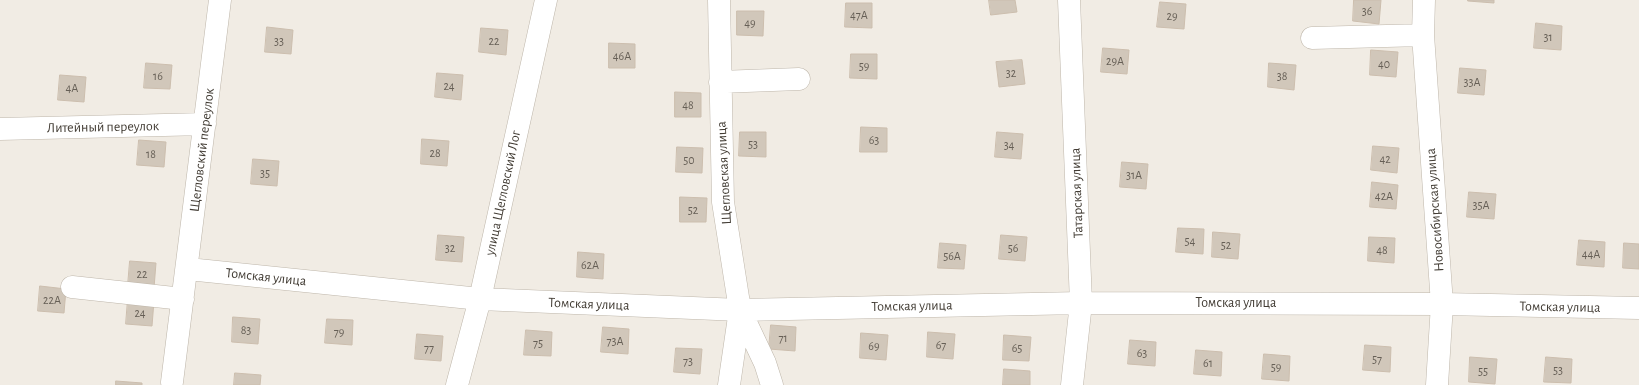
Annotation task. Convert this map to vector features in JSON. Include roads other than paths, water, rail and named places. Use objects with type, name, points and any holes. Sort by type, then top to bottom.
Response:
[{"type":"street","name":"Щегловский переулок","points":[[172,382],[188,269],[220,0]]},
{"type":"street","name":"улица Щегловский Лог","points":[[457,385],[480,299],[546,0]]},
{"type":"street","name":"Щегловская улица","points":[[718,0],[723,202],[740,310],[765,362],[772,385]]},
{"type":"street","name":"Татарская улица","points":[[1069,0],[1081,303],[1072,385]]},
{"type":"street","name":"Новосибирская улица","points":[[1424,0],[1423,35],[1442,304],[1437,385]]},
{"type":"street","points":[[1312,38],[1423,35]]},
{"type":"street","points":[[720,82],[799,79]]},
{"type":"street","name":"Литейный переулок","points":[[0,129],[205,124]]},
{"type":"street","name":"Томская улица","points":[[188,269],[480,299],[740,310],[1081,303],[1442,304],[1639,308]]},
{"type":"street","points":[[72,287],[184,299]]},
{"type":"street","name":"Щегловская улица","points":[[729,385],[740,310]]}]
